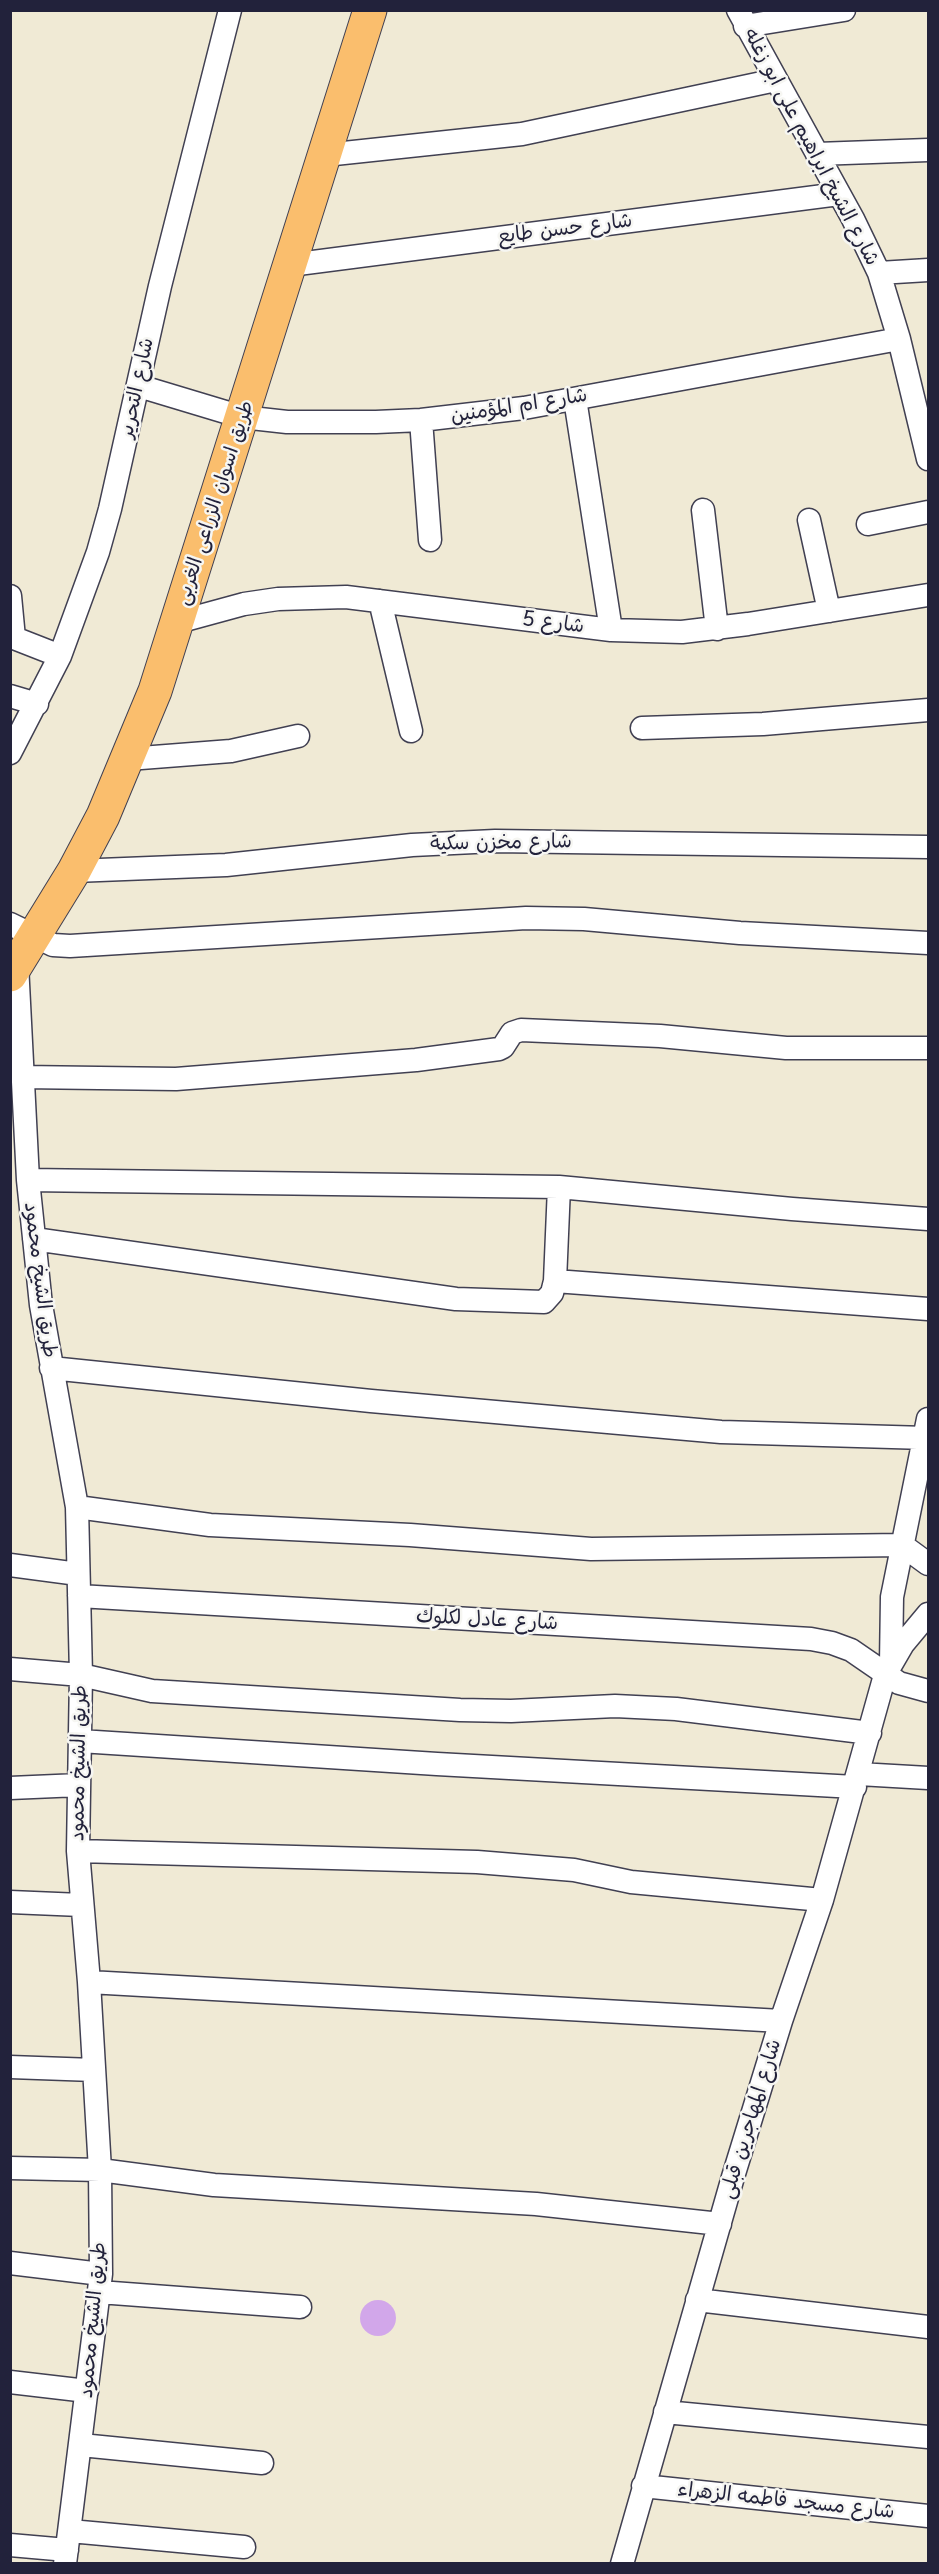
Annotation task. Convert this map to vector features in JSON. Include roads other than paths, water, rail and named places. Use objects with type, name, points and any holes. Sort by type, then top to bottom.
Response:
[{"type":"main road","name":"طريق اسوان الزراعى الغربى","points":[[18,950],[74,871],[103,816],[155,691],[370,10]]},
{"type":"street","name":"شارع التحرير","points":[[10,753],[60,656],[98,552],[139,386],[160,286],[230,10]]},
{"type":"street","points":[[742,18],[844,10]]},
{"type":"street","name":"شارع الشيخ ابراهيم على ابو زغله","points":[[742,18],[839,194],[879,273],[925,430],[928,459]]},
{"type":"street","points":[[325,155],[522,134],[776,80]]},
{"type":"street","points":[[817,154],[928,150]]},
{"type":"street","name":"شارع حسن طايع","points":[[290,265],[839,194]]},
{"type":"street","points":[[879,273],[928,270]]},
{"type":"street","name":"شارع ام المؤمنين","points":[[139,386],[242,417],[287,422],[331,423],[421,420],[473,415],[575,399],[899,339]]},
{"type":"street","points":[[575,399],[611,630]]},
{"type":"street","points":[[421,420],[430,540]]},
{"type":"street","points":[[703,510],[717,629]]},
{"type":"street","points":[[868,524],[928,512]]},
{"type":"street","points":[[809,520],[830,611]]},
{"type":"street","name":"شارع 5","points":[[178,621],[244,604],[278,599],[346,597],[647,633],[717,629],[928,595]]},
{"type":"street","points":[[10,596],[14,638],[60,656]]},
{"type":"street","points":[[380,601],[411,731]]},
{"type":"street","points":[[10,696],[37,704]]},
{"type":"street","points":[[642,728],[763,724],[928,710]]},
{"type":"street","points":[[128,759],[231,751],[298,736]]},
{"type":"street","name":"شارع مخزن سكية","points":[[74,871],[226,865],[412,845],[495,840],[928,847]]},
{"type":"street","points":[[18,950],[53,945],[70,946],[526,918],[584,919],[740,933],[928,943]]},
{"type":"street","name":"طريق الشيخ محمود","points":[[18,950],[22,1077],[34,1239],[51,1368],[77,1507],[81,1675],[78,1851],[89,1982],[100,2170],[100,2283],[68,2548]]},
{"type":"street","points":[[22,1077],[176,1079],[416,1060],[499,1049],[503,1047],[512,1033],[521,1030],[660,1036],[786,1048],[928,1048]]},
{"type":"street","points":[[28,1180],[559,1187],[928,1219]]},
{"type":"street","points":[[34,1239],[456,1299],[544,1302],[552,1293],[555,1281],[559,1187]]},
{"type":"street","points":[[555,1281],[928,1309]]},
{"type":"street","points":[[51,1368],[371,1401],[722,1432],[927,1429],[892,1597],[888,1670]]},
{"type":"street","points":[[77,1507],[210,1525],[410,1535],[591,1549],[902,1545],[928,1564]]},
{"type":"street","name":"شارع عادل لكلوك","points":[[10,1565],[78,1585],[812,1640],[832,1643],[852,1650],[888,1670],[899,1683],[928,1692]]},
{"type":"street","points":[[888,1670],[903,1644],[928,1614]]},
{"type":"street","points":[[10,1668],[81,1675],[152,1691],[460,1710],[511,1711],[615,1706],[676,1709],[870,1733]]},
{"type":"street","name":"شارع المهاجرين قبلى","points":[[622,2564],[696,2300],[781,2021],[822,1900],[888,1670]]},
{"type":"street","points":[[80,1741],[437,1764],[857,1781],[928,1778]]},
{"type":"street","points":[[10,1788],[79,1785]]},
{"type":"street","points":[[78,1851],[477,1862],[574,1870],[631,1882],[822,1900]]},
{"type":"street","points":[[10,1902],[81,1905]]},
{"type":"street","points":[[89,1982],[781,2021]]},
{"type":"street","points":[[10,2067],[94,2070]]},
{"type":"street","points":[[10,2168],[100,2170],[214,2185],[536,2204],[720,2224]]},
{"type":"street","points":[[10,2263],[100,2283],[300,2307]]},
{"type":"street","points":[[696,2300],[928,2327]]},
{"type":"street","points":[[10,2382],[87,2391]]},
{"type":"street","points":[[665,2412],[928,2437]]},
{"type":"street","points":[[81,2445],[262,2463]]},
{"type":"street","name":"شارع مسجد فاطمه الزهراء","points":[[643,2486],[928,2516]]},
{"type":"street","points":[[10,2545],[68,2548],[244,2547]]}]
